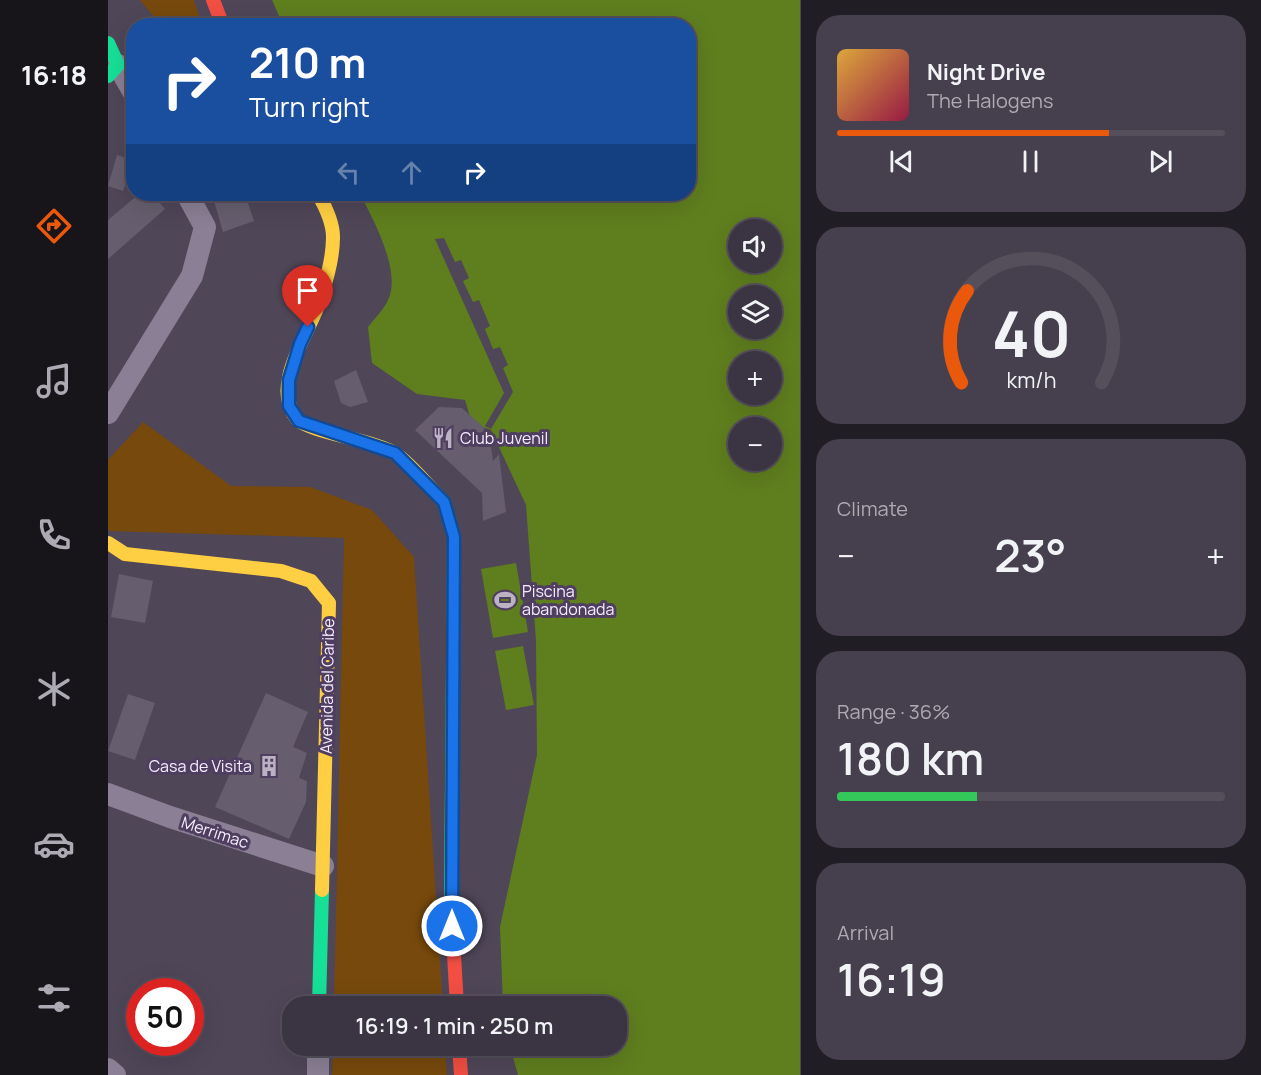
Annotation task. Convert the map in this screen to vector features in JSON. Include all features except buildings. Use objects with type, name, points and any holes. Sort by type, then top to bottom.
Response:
[{"type":"main road","points":[[213,0],[220,18]]},
{"type":"main road","points":[[108,43],[113,71]]},
{"type":"main road","points":[[322,201],[333,235],[328,275],[316,310],[300,344],[289,380],[289,406],[299,421],[395,453],[444,502],[454,537],[452,926],[456,996]]},
{"type":"main road","name":"Avenida del Caribe","points":[[108,543],[125,554],[281,571],[310,581],[329,603],[319,996]]},
{"type":"main road","points":[[460,1056],[461,1075]]},
{"type":"street","points":[[113,71],[126,85]]},
{"type":"street","points":[[108,412],[192,276],[205,226],[191,201]]},
{"type":"street","name":"Merrimac","points":[[108,794],[170,817],[323,866]]},
{"type":"street","points":[[318,1056],[318,1075]]},
{"type":"street","points":[[108,1069],[115,1075]]},
{"type":"shaded area","points":[[140,0],[194,0],[200,18],[154,18]]},
{"type":"shaded area","points":[[272,0],[800,0],[800,1075],[518,1075],[513,1056],[627,1056],[627,996],[503,996],[500,927],[537,755],[536,641],[526,505],[491,430],[472,423],[465,400],[417,394],[372,363],[368,327],[388,300],[391,288],[389,261],[364,201],[696,201],[696,18],[280,18]]},
{"type":"shaded area","points":[[143,422],[231,486],[310,487],[372,510],[414,557],[442,996],[334,996],[344,538],[108,531],[108,460]]},
{"type":"shaded area","name":"Piscina abandonada","points":[[516,563],[528,632],[493,638],[481,569]]},
{"type":"shaded area","name":"Piscina abandonada","points":[[523,646],[534,705],[506,710],[495,651]]},
{"type":"shaded area","points":[[333,1056],[446,1056],[447,1075],[332,1075]]},
{"type":"pier","points":[[444,238],[455,262],[461,260],[469,278],[463,281],[473,302],[479,300],[490,326],[485,329],[493,349],[500,347],[508,365],[503,368],[513,392],[491,429],[485,426],[504,393],[435,239]]},
{"type":"traffic: fast","points":[[108,43],[118,65],[108,76]]},
{"type":"traffic: fast","points":[[441,499],[444,502],[454,537],[451,904]]},
{"type":"traffic: fast","points":[[319,996],[322,890]]},
{"type":"traffic: slow","points":[[322,201],[332,226],[332,255],[317,308],[289,378],[287,393],[290,407],[297,419],[304,424],[387,449],[396,454],[414,469],[441,499]]},
{"type":"traffic: slow","points":[[108,543],[125,554],[281,571],[311,581],[329,603],[322,890]]},
{"type":"traffic: jam","points":[[213,0],[220,18]]},
{"type":"traffic: jam","points":[[451,904],[456,996]]},
{"type":"traffic: jam","points":[[460,1056],[461,1075]]},
{"type":"place","name":"Club Juvenil","points":[[443,438]]},
{"type":"place","name":"Piscina abandonada","points":[[505,600]]},
{"type":"place","name":"Casa de Visita","points":[[269,766]]},
{"type":"route","points":[[308,327],[289,380],[289,406],[299,421],[395,453],[444,502],[454,537],[452,926]]}]
